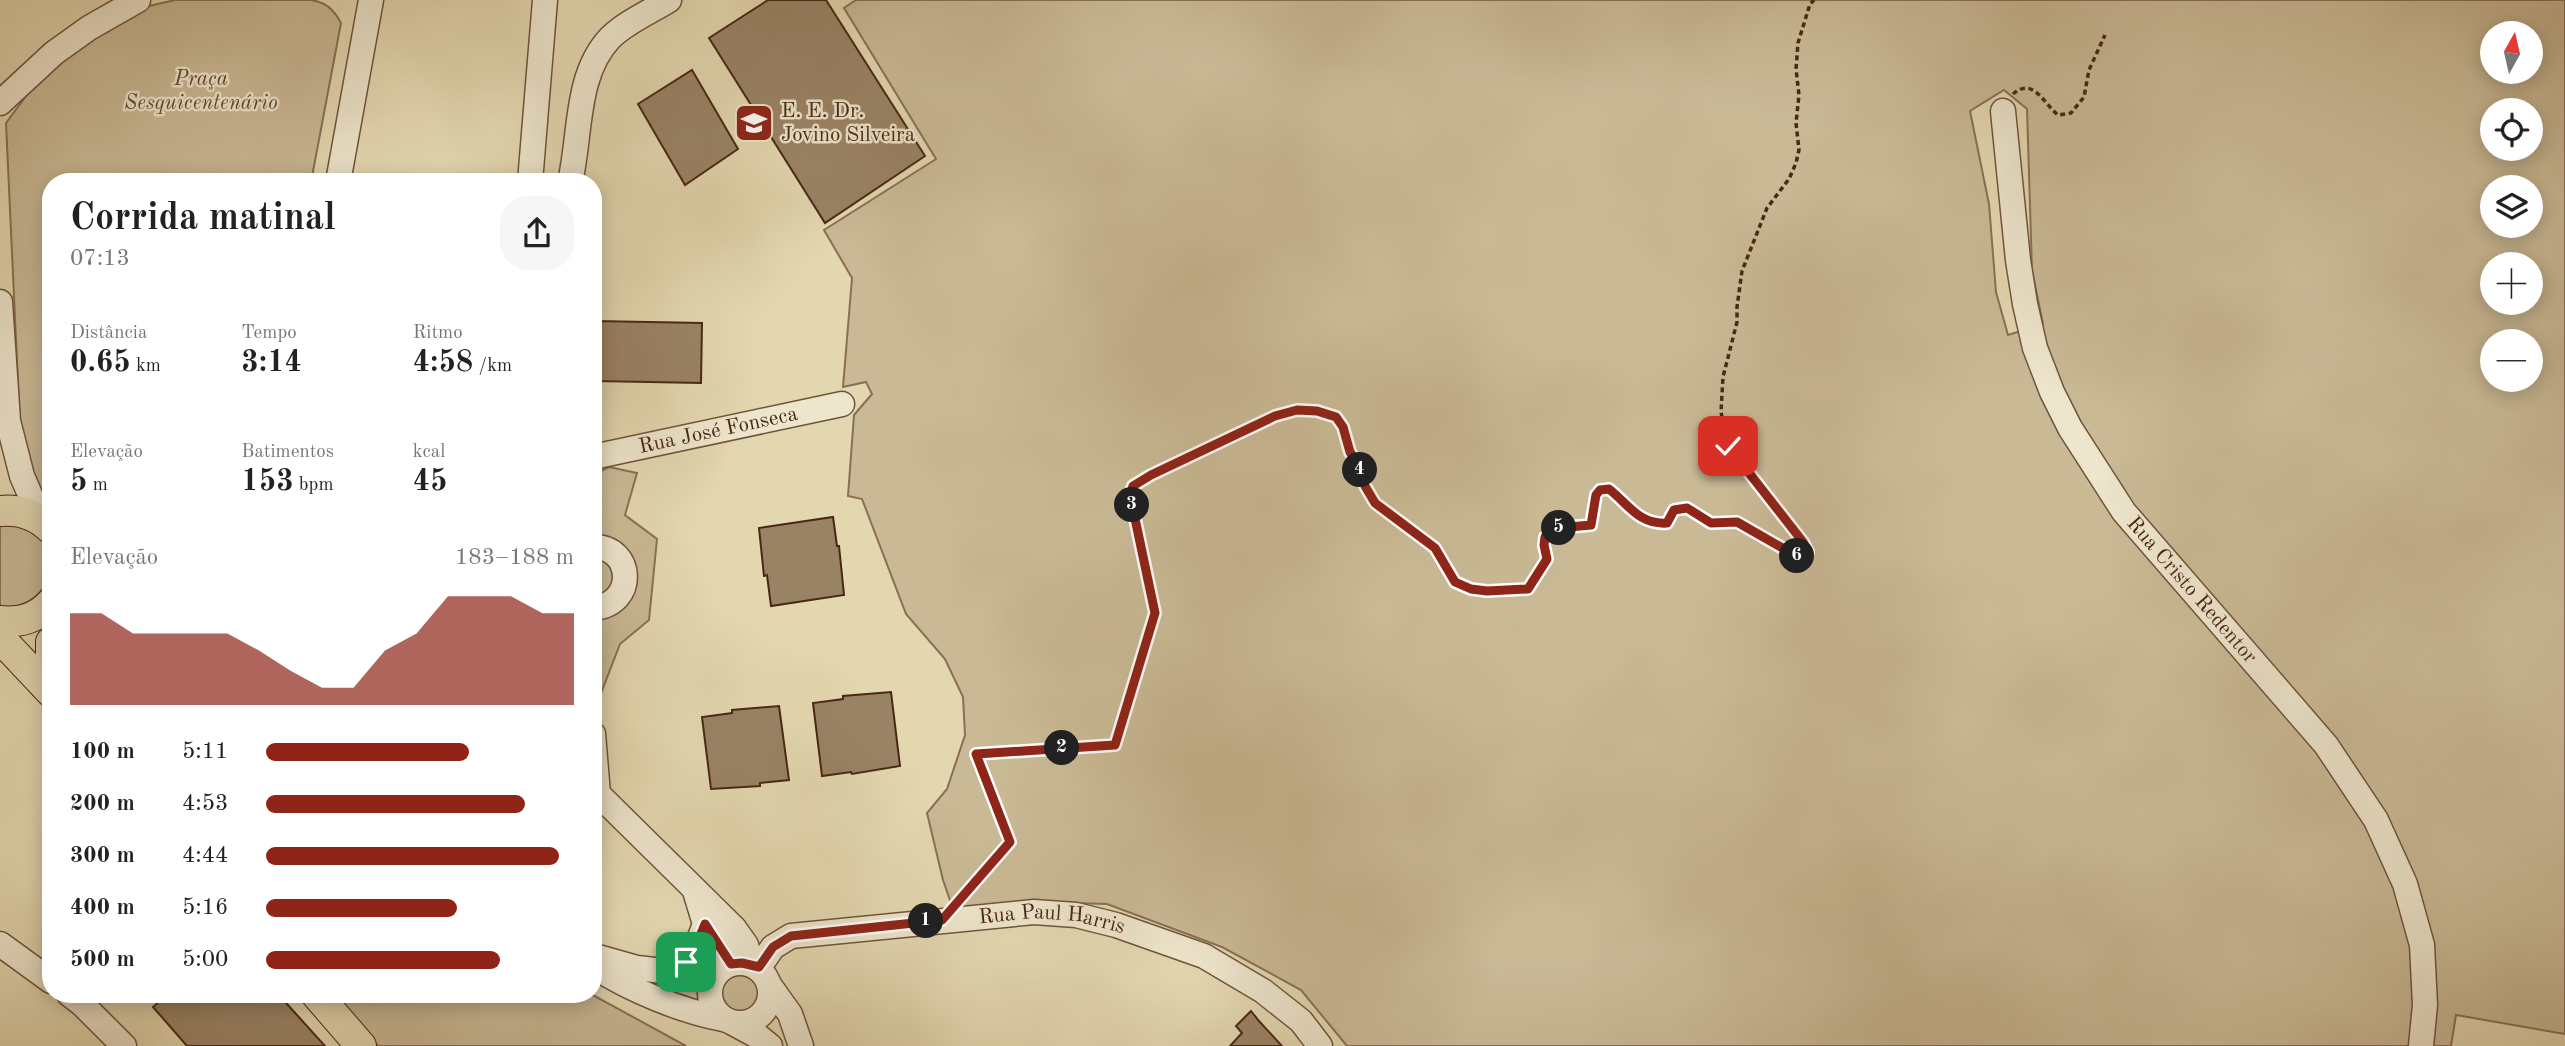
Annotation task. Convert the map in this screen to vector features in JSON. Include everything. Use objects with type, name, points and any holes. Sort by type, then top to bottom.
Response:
[{"type":"main road","points":[[0,511],[21,512],[42,522]]},
{"type":"main road","points":[[0,621],[12,623],[42,611]]},
{"type":"main road","points":[[0,638],[42,682]]},
{"type":"main road","points":[[324,1003],[361,1046]]},
{"type":"street","points":[[0,103],[54,53],[89,28],[138,0]]},
{"type":"street","points":[[340,173],[369,9],[349,0]]},
{"type":"street","points":[[531,173],[545,0]]},
{"type":"street","points":[[571,173],[585,85],[599,54],[611,38],[669,0]]},
{"type":"street","name":"Rua Cristo Redentor","points":[[2003,111],[2025,304],[2035,348],[2053,392],[2070,428],[2124,512],[2326,745],[2376,820],[2405,884],[2422,945],[2425,1005],[2421,1046]]},
{"type":"street","points":[[0,302],[8,422],[22,476],[42,516]]},
{"type":"street","name":"Rua José Fonseca","points":[[602,455],[842,404]]},
{"type":"street","points":[[0,468],[8,422]]},
{"type":"street","points":[[602,549],[612,551],[621,561],[625,573],[624,586],[618,597],[608,606],[602,607]]},
{"type":"street","points":[[602,797],[734,928],[746,945],[746,970],[790,1014],[801,1046]]},
{"type":"street","points":[[694,887],[705,924],[771,996],[762,1015],[753,1021],[728,1021],[711,1004],[710,994],[715,976],[746,970]]},
{"type":"street","name":"Rua Paul Harris","points":[[746,970],[791,936],[1034,912],[1076,915],[1116,925],[1204,956],[1263,991],[1301,1021],[1320,1046]]},
{"type":"street","points":[[673,971],[686,962],[694,951],[705,924]]},
{"type":"street","points":[[0,944],[42,974]]},
{"type":"street","points":[[602,958],[637,968],[673,971],[746,970]]},
{"type":"street","points":[[602,970],[678,1008],[728,1021],[759,1037],[770,1046]]},
{"type":"street","points":[[81,1003],[124,1046]]},
{"type":"path","points":[[942,920],[1010,842],[976,754],[1115,745],[1155,613],[1130,495],[1133,486],[1275,416],[1297,410],[1317,411],[1336,417],[1343,427],[1350,452],[1375,503],[1435,548],[1455,582],[1471,589],[1510,592],[1528,589],[1547,559],[1545,537],[1558,528],[1591,525],[1596,495],[1600,490],[1609,489],[1636,515],[1648,522],[1667,523],[1674,510],[1687,508],[1711,523],[1737,522],[1800,558],[1806,558],[1808,552],[1803,542],[1728,446],[1721,412],[1723,377],[1734,337],[1742,271],[1767,208],[1789,179],[1799,150],[1796,123],[1799,95],[1796,69],[1798,43],[1810,4],[1814,0]]},
{"type":"path","points":[[2003,111],[2011,95],[2022,88],[2038,93],[2058,115],[2071,113],[2084,97],[2089,70],[2105,35]]},
{"type":"green space","name":"Praça Sesquicentenário","points":[[175,0],[311,0],[329,7],[341,23],[313,173],[42,173],[42,496],[31,482],[21,448],[6,123],[41,76],[136,9]]},
{"type":"green space","points":[[856,0],[2565,0],[2565,1034],[2456,1015],[2451,1046],[1347,1046],[1301,990],[1222,947],[1107,904],[1037,902],[953,909],[927,813],[947,789],[965,735],[963,697],[945,659],[906,614],[862,499],[848,496],[854,415],[872,394],[866,382],[843,387],[852,278],[824,230],[936,159],[844,8]],"holes":[[[2004,90],[2027,109],[2032,270],[2043,324],[2008,335],[1996,292],[1989,204],[1970,111]]]},
{"type":"green space","points":[[609,467],[637,473],[625,515],[657,539],[649,620],[620,644],[602,691],[602,470]]},
{"type":"green space","points":[[12,522],[34,531],[42,538],[42,589],[29,601],[15,607],[0,607],[0,523]]},
{"type":"green space","points":[[740,974],[754,979],[759,993],[754,1007],[740,1012],[726,1007],[721,993],[726,979]]},
{"type":"green space","points":[[602,1000],[686,1046],[378,1046],[341,1003],[602,1003]]},
{"type":"building","points":[[768,0],[826,0],[925,156],[825,223],[709,38]]},
{"type":"building","points":[[692,70],[738,149],[685,185],[638,104]]},
{"type":"building","points":[[602,321],[702,323],[701,383],[602,381]]},
{"type":"building","points":[[833,517],[844,595],[771,606],[767,575],[764,576],[759,528]]},
{"type":"building","points":[[891,692],[900,766],[822,776],[813,703],[843,699],[843,696]]},
{"type":"building","points":[[779,706],[789,780],[760,783],[760,786],[711,789],[702,717],[732,713],[732,710]]},
{"type":"building","points":[[158,1003],[286,1003],[325,1046],[187,1046],[153,1007]]},
{"type":"building","points":[[1251,1011],[1282,1046],[1230,1046],[1242,1033],[1236,1026]]},
{"type":"place","name":"E. E. Dr. Jovino Silveira","points":[[754,123]]},
{"type":"route","points":[[686,962],[694,951],[705,924],[731,964],[742,963],[759,967],[773,947],[791,936],[942,920],[1010,842],[976,754],[1115,745],[1155,613],[1130,495],[1133,486],[1151,475],[1275,416],[1297,410],[1317,411],[1336,417],[1343,427],[1350,452],[1375,503],[1435,548],[1455,582],[1471,589],[1510,592],[1528,589],[1547,559],[1545,537],[1558,528],[1591,525],[1596,495],[1600,490],[1609,489],[1636,515],[1648,522],[1667,523],[1674,510],[1687,508],[1711,523],[1737,522],[1800,558],[1806,558],[1808,552],[1803,542],[1728,446]]}]
